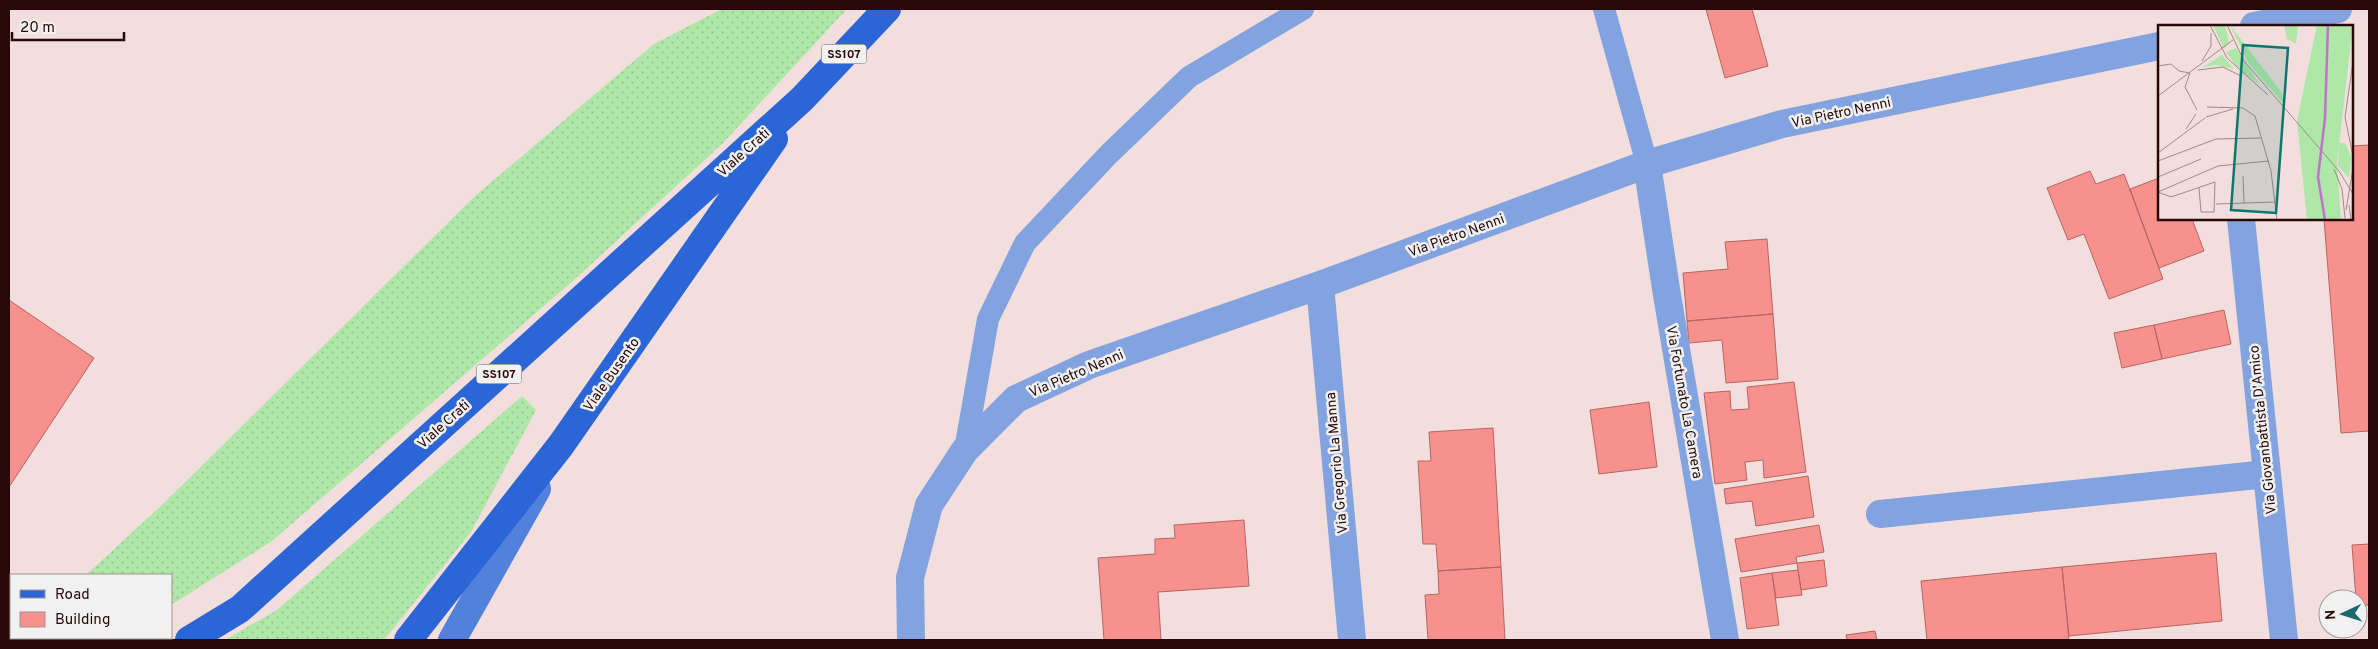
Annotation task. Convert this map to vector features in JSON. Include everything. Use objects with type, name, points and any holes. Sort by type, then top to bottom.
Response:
[{"type":"main road","name":"SS107","points":[[802,99],[887,9]]},
{"type":"main road","name":"Viale Busento","points":[[408,640],[561,445],[802,99]]},
{"type":"main road","name":"Viale Crati","points":[[189,640],[240,609],[802,99]]},
{"type":"main road","points":[[452,640],[561,445]]},
{"type":"street","points":[[2259,25],[2338,9]]},
{"type":"street","name":"Via Pietro Nenni","points":[[912,635],[910,578],[929,505],[965,450],[1016,399],[1073,372],[1320,285],[1648,164],[1782,124],[2158,46]]},
{"type":"street","name":"Via Fortunato La Camera","points":[[1648,164],[1666,290],[1726,640]]},
{"type":"street","name":"Via Giovanbattista D'Amico","points":[[2241,220],[2284,640]]},
{"type":"street","name":"Via Gregorio La Manna","points":[[1320,285],[1352,640]]},
{"type":"street","points":[[1880,514],[2267,474]]},
{"type":"lane","points":[[965,450],[988,319],[1025,243],[1109,154],[1189,77],[1303,9]]},
{"type":"lane","points":[[1604,9],[1648,164]]},
{"type":"green space","points":[[722,9],[847,9],[722,144],[575,279],[272,541],[172,604],[172,574],[87,574],[162,505],[475,196],[654,44]]},
{"type":"green space","points":[[522,396],[536,410],[471,532],[384,640],[225,640],[277,610]]},
{"type":"green space","points":[[17,639],[118,639],[116,640]]},
{"type":"building","points":[[1706,9],[1752,9],[1768,66],[1725,78]]},
{"type":"building","points":[[2369,145],[2369,431],[2341,433],[2324,220],[2353,220],[2353,146]]},
{"type":"building","points":[[2090,171],[2096,184],[2124,174],[2163,279],[2109,299],[2084,234],[2068,240],[2047,188]]},
{"type":"building","points":[[2158,178],[2158,220],[2192,220],[2204,251],[2159,268],[2130,189]]},
{"type":"building","points":[[1767,239],[1773,314],[1687,321],[1683,273],[1728,269],[1725,242]]},
{"type":"building","points":[[9,300],[94,358],[9,487]]},
{"type":"building","points":[[2224,310],[2231,344],[2162,359],[2154,325]]},
{"type":"building","points":[[1773,314],[1778,379],[1726,383],[1722,340],[1689,343],[1687,321]]},
{"type":"building","points":[[2154,325],[2162,359],[2122,368],[2114,333]]},
{"type":"building","points":[[1794,382],[1806,472],[1764,478],[1763,460],[1745,462],[1747,480],[1715,484],[1704,393],[1730,391],[1731,410],[1749,409],[1747,387]]},
{"type":"building","points":[[1649,402],[1657,467],[1599,474],[1590,410]]},
{"type":"building","points":[[1493,428],[1501,567],[1438,571],[1436,544],[1423,544],[1418,461],[1431,461],[1429,432]]},
{"type":"building","points":[[1808,476],[1814,517],[1756,526],[1752,501],[1726,504],[1724,489]]},
{"type":"building","points":[[1244,520],[1249,586],[1158,592],[1161,640],[1104,640],[1098,558],[1155,554],[1155,539],[1175,538],[1174,525]]},
{"type":"building","points":[[1819,525],[1824,552],[1796,557],[1797,563],[1741,572],[1735,539]]},
{"type":"building","points":[[2369,544],[2369,605],[2368,589],[2355,589],[2352,545]]},
{"type":"building","points":[[2216,553],[2222,621],[2069,636],[2062,567]]},
{"type":"building","points":[[1824,560],[1827,586],[1801,590],[1797,563]]},
{"type":"building","points":[[1501,567],[1505,640],[1428,640],[1425,595],[1439,594],[1438,571]]},
{"type":"building","points":[[2062,567],[2069,640],[1927,640],[1921,581]]},
{"type":"building","points":[[1798,570],[1802,595],[1776,598],[1772,573]]},
{"type":"building","points":[[1772,573],[1779,625],[1747,629],[1740,578]]},
{"type":"building","points":[[1875,631],[1877,640],[1847,640],[1846,635]]}]
